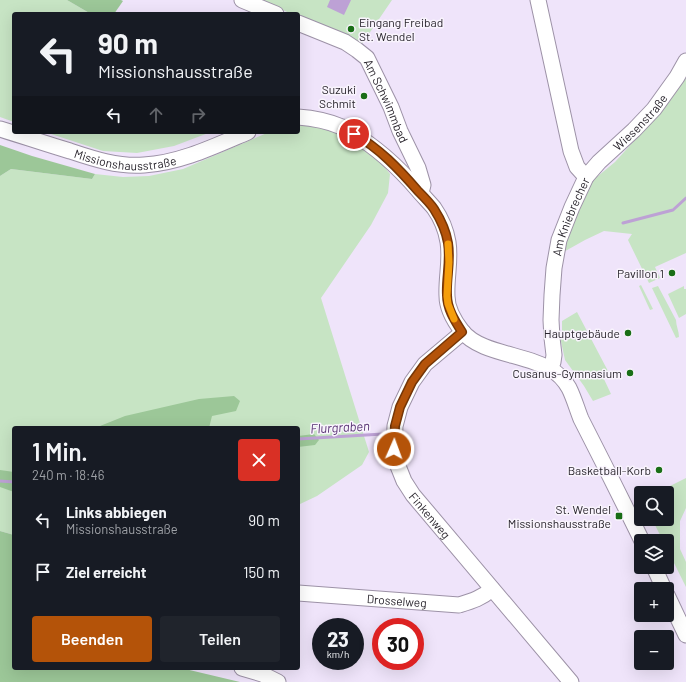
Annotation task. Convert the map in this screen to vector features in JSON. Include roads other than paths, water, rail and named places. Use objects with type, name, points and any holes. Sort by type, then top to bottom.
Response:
[{"type":"street","points":[[242,0],[271,12]]},
{"type":"street","name":"Am Kniebrecher","points":[[538,0],[571,151],[577,167],[586,177],[565,223],[556,255],[551,305],[554,355],[550,369]]},
{"type":"street","name":"Am Schwimmbad","points":[[300,24],[345,42],[367,58],[418,168],[423,184],[421,194]]},
{"type":"street","name":"Wiesenstraße","points":[[586,177],[599,162],[634,130],[654,109],[677,77],[686,60]]},
{"type":"street","points":[[300,117],[318,119],[342,127],[366,141],[388,158],[434,208],[442,222],[446,234],[449,252],[447,296],[448,304],[456,323],[462,332],[474,342],[532,361],[550,369],[563,380],[569,389],[580,417],[639,534]]},
{"type":"street","name":"Missionshausstraße","points":[[0,129],[12,133]]},
{"type":"street","name":"Missionshausstraße","points":[[16,134],[105,162],[124,165],[144,165],[173,161],[243,134]]},
{"type":"street","name":"Finkenweg","points":[[462,332],[425,364],[412,382],[400,407],[395,426],[394,449],[398,466],[404,481],[413,495],[571,682]]},
{"type":"street","name":"Drosselweg","points":[[300,593],[459,605],[474,601],[492,589]]},
{"type":"street","points":[[674,610],[686,635]]},
{"type":"street","points":[[249,670],[262,674],[278,682]]},
{"type":"waterway","points":[[623,223],[673,210],[686,198]]},
{"type":"waterway","name":"Flurgraben","points":[[300,439],[383,434]]},
{"type":"waterway","name":"Flurgraben","points":[[0,481],[12,482]]},
{"type":"place","name":"Eingang Freibad St. Wendel","points":[[351,29]]},
{"type":"place","name":"Suzuki Schmit","points":[[364,96]]},
{"type":"place","name":"Pavillon 1","points":[[672,273]]},
{"type":"place","name":"Hauptgebäude","points":[[628,333]]},
{"type":"place","name":"Cusanus-Gymnasium","points":[[630,373]]},
{"type":"place","name":"Basketball-Korb","points":[[659,470]]},
{"type":"place","name":"St. Wendel Missionshausstraße","points":[[619,516]]}]
